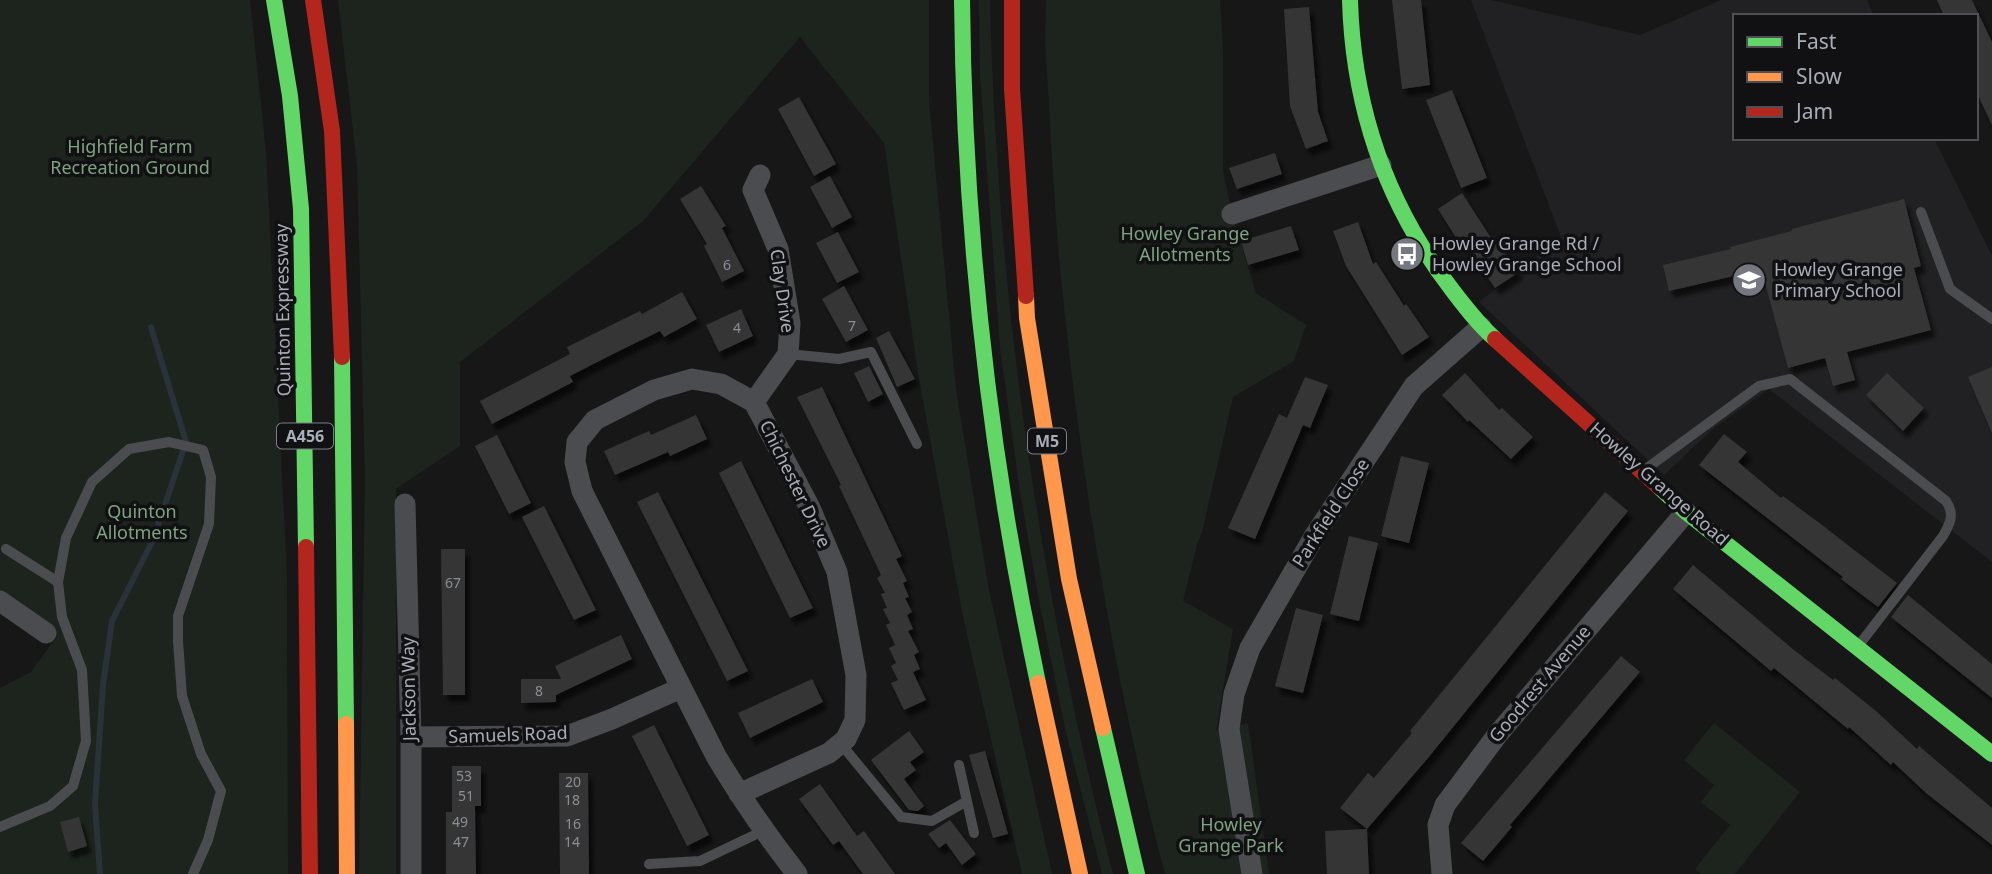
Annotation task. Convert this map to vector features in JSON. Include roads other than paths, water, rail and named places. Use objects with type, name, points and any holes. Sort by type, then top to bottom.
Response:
[{"type":"main road","name":"Quinton Expressway","points":[[274,0],[290,96],[301,209],[310,874]]},
{"type":"main road","name":"A456","points":[[313,0],[332,131],[342,312],[347,874]]},
{"type":"main road","points":[[962,0],[963,95],[982,345],[1018,589],[1080,874]]},
{"type":"main road","name":"M5","points":[[1012,0],[1012,89],[1027,318],[1069,579],[1136,874]]},
{"type":"main road","name":"Howley Grange Road","points":[[1350,0],[1351,42],[1361,92],[1381,165],[1412,232],[1437,270],[1481,327],[1686,512],[1992,754]]},
{"type":"street","points":[[1232,214],[1381,165]]},
{"type":"street","name":"Clay Drive","points":[[754,402],[788,354],[790,323],[778,249],[753,190],[760,176]]},
{"type":"street","name":"Parkfield Close","points":[[1252,874],[1229,729],[1234,694],[1250,648],[1315,535],[1414,386],[1481,327]]},
{"type":"street","name":"Chichester Drive","points":[[797,874],[738,794],[681,688],[582,491],[575,462],[577,442],[596,420],[654,390],[692,379],[721,384],[754,402],[810,508],[837,572],[856,674],[855,720],[841,744]]},
{"type":"street","name":"Jackson Way","points":[[405,505],[411,737],[411,874]]},
{"type":"street","name":"Goodrest Avenue","points":[[1442,874],[1438,825],[1445,805],[1497,734],[1686,512]]},
{"type":"street","points":[[0,601],[46,633]]},
{"type":"street","name":"Samuels Road","points":[[411,737],[568,736],[623,715],[681,688]]},
{"type":"street","points":[[738,794],[829,753],[841,744]]},
{"type":"lane","points":[[1921,212],[1950,289],[1992,319]]},
{"type":"lane","points":[[788,354],[839,359],[871,352],[917,444]]},
{"type":"lane","points":[[1643,471],[1759,386],[1790,379],[1946,501],[1952,509],[1951,522],[1943,536],[1857,648]]},
{"type":"lane","points":[[0,827],[50,806],[73,786],[86,741],[82,670],[62,617],[58,582],[66,538],[92,482],[128,449],[169,442],[203,450],[211,477],[209,524],[178,616],[178,641],[182,696],[201,754],[221,791],[208,840],[193,874]]},
{"type":"lane","points":[[6,549],[58,582]]},
{"type":"lane","points":[[46,633],[62,617]]},
{"type":"lane","points":[[841,744],[901,817],[932,821],[967,801]]},
{"type":"lane","points":[[959,765],[974,833]]},
{"type":"lane","points":[[649,863],[700,861],[763,831]]},
{"type":"waterway","points":[[151,327],[186,442]]},
{"type":"waterway","points":[[100,874],[95,804],[103,685],[112,621],[153,540],[183,451]]},
{"type":"place","name":"Howley Grange Rd / Howley Grange School","points":[[1407,254]]},
{"type":"place","name":"Howley Grange Primary School","points":[[1749,280]]},
{"type":"park label","name":"Highfield Farm Recreation Ground","points":[[130,157]]},
{"type":"park label","name":"Howley Grange Allotments","points":[[1185,244]]},
{"type":"park label","name":"Quinton Allotments","points":[[142,522]]},
{"type":"park label","name":"Howley Grange Park","points":[[1231,835]]}]
